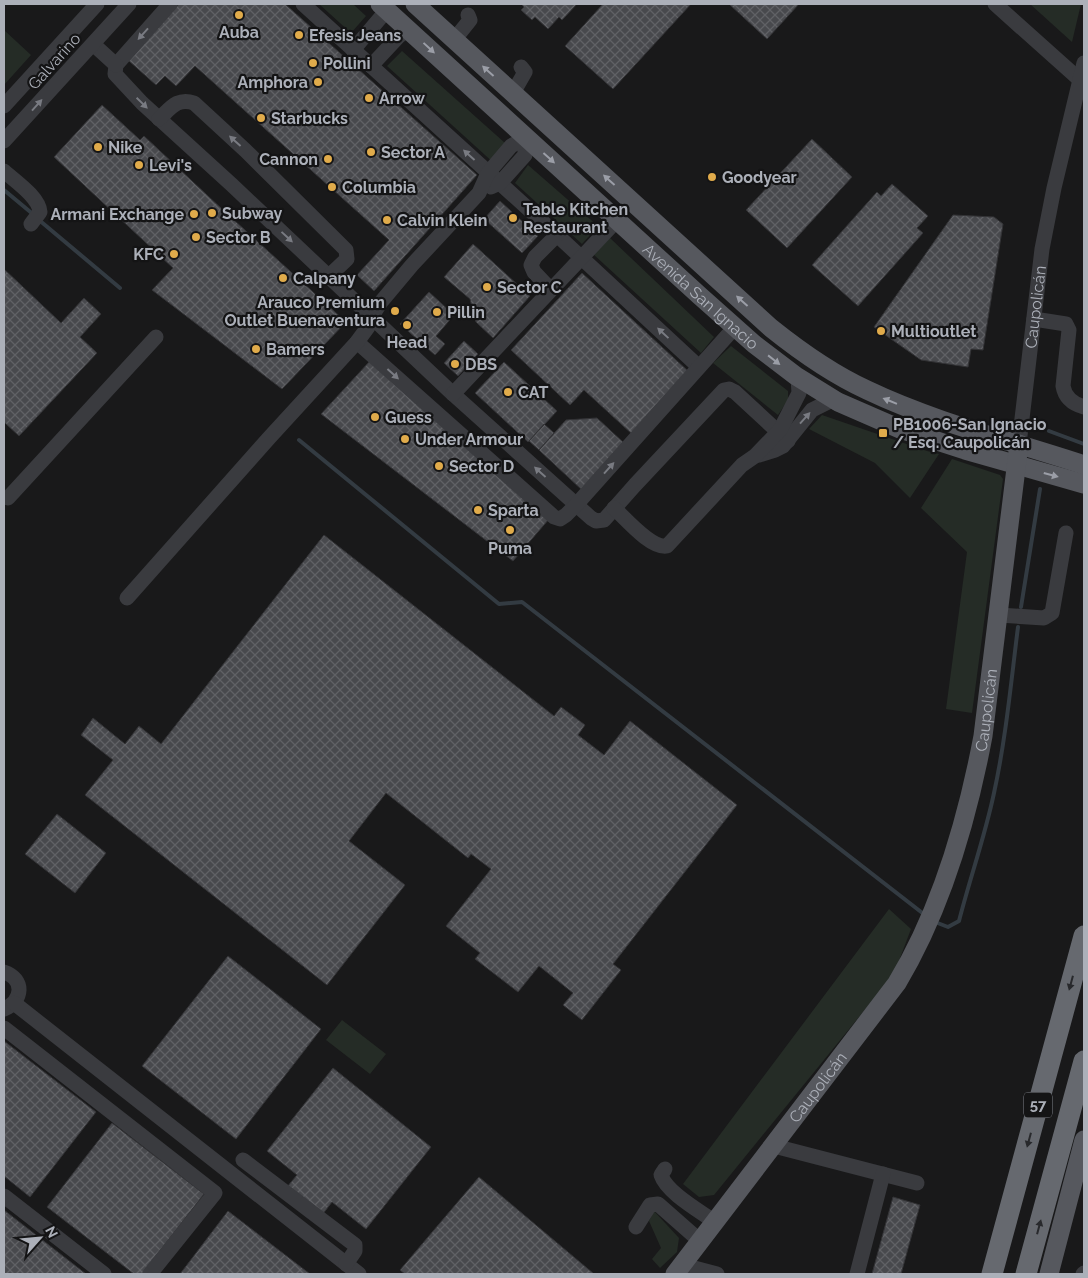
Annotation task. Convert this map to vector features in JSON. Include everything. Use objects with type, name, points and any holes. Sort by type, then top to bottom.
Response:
[{"type":"highway","name":"57","points":[[992,1274],[1084,936]]},
{"type":"highway","name":"57","points":[[1026,1274],[1084,1061]]},
{"type":"main road","name":"Avenida San Ignacio","points":[[415,4],[771,328],[825,368],[881,397],[1084,465]]},
{"type":"main road","name":"Avenida San Ignacio","points":[[384,7],[700,296],[775,361],[798,378],[834,399],[886,424],[965,450],[1084,484]]},
{"type":"main road","points":[[647,248],[659,245],[664,238],[663,230]]},
{"type":"main road","points":[[700,296],[705,286],[716,278]]},
{"type":"main road","points":[[965,450],[973,440],[970,428]]},
{"type":"main road","name":"Caupolicán","points":[[679,1269],[897,983],[915,952],[938,901],[961,830],[977,768],[988,703],[1018,466],[1019,444]]},
{"type":"main road","points":[[1049,1274],[1084,1140]]},
{"type":"street","name":"Galvarino","points":[[4,106],[97,4]]},
{"type":"street","name":"Galvarino","points":[[4,141],[129,4]]},
{"type":"street","points":[[170,4],[116,65],[115,74],[121,82],[159,119],[232,184],[453,394],[596,521],[604,520],[724,390],[729,389],[735,392],[783,437]]},
{"type":"street","points":[[303,4],[699,367]]},
{"type":"street","points":[[995,4],[1080,80]]},
{"type":"street","points":[[353,50],[384,7]]},
{"type":"street","points":[[454,40],[470,20],[468,14]]},
{"type":"street","points":[[371,66],[408,29]]},
{"type":"street","points":[[93,44],[116,65]]},
{"type":"street","name":"Caupolicán","points":[[1019,444],[1042,249],[1048,215],[1084,63]]},
{"type":"street","points":[[513,93],[525,72],[522,67]]},
{"type":"street","points":[[159,119],[176,103],[186,100],[194,103],[245,150],[346,250],[347,258],[329,276]]},
{"type":"street","points":[[128,598],[268,438],[357,342],[368,327],[372,316],[381,302],[412,265],[479,193],[488,172],[511,146],[518,142],[529,140]]},
{"type":"street","points":[[479,193],[500,183],[525,156],[525,149],[529,140]]},
{"type":"street","points":[[4,171],[36,200],[40,207],[35,218]]},
{"type":"street","points":[[453,394],[617,220]]},
{"type":"street","points":[[551,290],[534,272],[531,264],[557,235]]},
{"type":"street","points":[[1034,319],[1066,324],[1069,330],[1063,386],[1064,393],[1069,400],[1078,406],[1084,407]]},
{"type":"street","points":[[357,342],[554,517],[563,518],[735,327]]},
{"type":"street","points":[[8,498],[156,338]]},
{"type":"street","points":[[783,437],[799,393],[798,378]]},
{"type":"street","points":[[614,508],[652,543],[662,547],[667,546],[742,465],[783,437],[812,410],[834,399]]},
{"type":"street","points":[[999,615],[1044,618],[1052,613],[1066,533]]},
{"type":"street","points":[[4,972],[12,976],[18,983],[17,999],[9,1006],[359,1274]]},
{"type":"street","points":[[4,1028],[215,1193],[150,1274]]},
{"type":"street","points":[[774,1146],[917,1183]]},
{"type":"street","points":[[243,1160],[355,1245],[355,1251],[346,1264]]},
{"type":"street","points":[[665,1169],[661,1176],[664,1182],[684,1200],[715,1222]]},
{"type":"street","points":[[857,1274],[883,1174]]},
{"type":"street","points":[[4,1196],[104,1274]]},
{"type":"street","points":[[636,1227],[650,1205],[658,1204],[700,1241]]},
{"type":"street","points":[[679,1269],[716,1274]]},
{"type":"shaded area","points":[[319,4],[353,4],[366,16],[351,33]]},
{"type":"shaded area","points":[[1030,4],[1081,4],[1072,42]]},
{"type":"shaded area","points":[[4,30],[31,55],[4,85]]},
{"type":"shaded area","points":[[402,51],[505,143],[496,165],[387,66]]},
{"type":"shaded area","points":[[528,165],[598,226],[582,244],[515,183]]},
{"type":"shaded area","points":[[610,238],[714,337],[701,353],[593,254]]},
{"type":"shaded area","points":[[731,346],[788,391],[788,400],[778,415],[713,363]]},
{"type":"shaded area","points":[[822,415],[939,454],[910,498],[875,463],[809,429]]},
{"type":"shaded area","points":[[952,459],[1000,475],[1003,479],[972,713],[946,709],[967,552],[921,508]]},
{"type":"shaded area","points":[[889,909],[911,929],[894,974],[714,1195],[699,1197],[683,1184]]},
{"type":"shaded area","points":[[342,1020],[386,1054],[370,1074],[326,1040]]},
{"type":"shaded area","points":[[654,1211],[679,1238],[677,1252],[660,1268],[652,1259],[661,1248],[649,1221]]},
{"type":"building","name":"Sector A","points":[[179,4],[285,4],[477,175],[374,291],[357,275],[389,240],[195,66],[176,86],[165,76],[156,85],[128,60]]},
{"type":"building","points":[[521,4],[577,4],[562,20],[559,17],[548,29],[535,17],[532,20],[521,10],[524,7]]},
{"type":"building","points":[[603,4],[691,4],[613,89],[565,46]]},
{"type":"building","points":[[729,4],[799,4],[767,39]]},
{"type":"building","name":"Sector B","points":[[102,105],[140,140],[144,136],[346,322],[282,389],[152,290],[173,268],[54,157]]},
{"type":"building","points":[[812,139],[852,177],[787,248],[746,210]]},
{"type":"building","points":[[892,184],[928,216],[917,228],[923,233],[858,306],[812,265],[877,192],[881,196]]},
{"type":"building","points":[[500,201],[538,236],[522,253],[484,219]]},
{"type":"building","points":[[953,215],[994,217],[1003,224],[983,350],[971,349],[968,367],[921,360],[874,327]]},
{"type":"building","name":"Sector C","points":[[473,244],[530,296],[493,338],[476,322],[470,299],[444,277]]},
{"type":"building","points":[[4,269],[61,323],[84,298],[101,314],[80,337],[97,353],[19,436],[4,422]]},
{"type":"building","points":[[582,273],[689,372],[632,434],[584,390],[570,405],[511,350]]},
{"type":"building","name":"Sector C","points":[[429,292],[454,315],[436,336],[445,344],[435,355],[400,324]]},
{"type":"building","points":[[464,341],[478,354],[458,376],[444,363]]},
{"type":"building","name":"Sector D","points":[[370,361],[549,519],[513,561],[321,414]]},
{"type":"building","points":[[504,362],[557,411],[528,442],[475,393]]},
{"type":"building","points":[[597,418],[625,444],[582,490],[539,450],[566,420]]},
{"type":"building","points":[[544,424],[554,433],[539,450],[529,441]]},
{"type":"building","points":[[324,535],[554,716],[561,707],[585,725],[578,735],[604,755],[630,721],[737,805],[613,964],[621,970],[582,1020],[563,1005],[573,993],[539,966],[518,992],[475,959],[480,953],[446,926],[491,869],[471,854],[468,858],[386,793],[349,841],[405,885],[327,985],[85,795],[113,760],[81,735],[93,718],[125,744],[139,726],[161,744]]},
{"type":"building","points":[[57,814],[106,853],[75,893],[25,854]]},
{"type":"building","points":[[228,956],[321,1029],[236,1139],[142,1066]]},
{"type":"building","points":[[4,1041],[96,1112],[30,1197],[4,1176]]},
{"type":"building","points":[[333,1068],[431,1147],[366,1229],[332,1202],[322,1215],[287,1187],[297,1175],[267,1151]]},
{"type":"building","points":[[112,1123],[204,1194],[142,1274],[134,1274],[47,1207]]},
{"type":"building","points":[[479,1177],[594,1274],[405,1274],[400,1270]]},
{"type":"building","points":[[893,1197],[920,1205],[901,1274],[872,1274]]},
{"type":"building","points":[[4,1210],[86,1274],[4,1274]]},
{"type":"building","points":[[228,1211],[310,1274],[180,1274]]},
{"type":"waterway","points":[[4,190],[34,215]]},
{"type":"waterway","points":[[39,220],[120,288]]},
{"type":"waterway","points":[[1049,431],[1084,444]]},
{"type":"waterway","points":[[299,440],[499,604],[522,602],[925,915]]},
{"type":"waterway","points":[[1021,607],[1040,489]]},
{"type":"waterway","points":[[935,922],[948,927],[959,921],[982,841],[1002,752],[1018,627]]},
{"type":"place","name":"Auba","points":[[239,15]]},
{"type":"place","name":"Efesis Jeans","points":[[299,35]]},
{"type":"place","name":"Pollini","points":[[313,63]]},
{"type":"place","name":"Amphora","points":[[318,82]]},
{"type":"place","name":"Arrow","points":[[369,98]]},
{"type":"place","name":"Starbucks","points":[[261,118]]},
{"type":"place","name":"Nike","points":[[98,147]]},
{"type":"place","name":"Sector A","points":[[371,152]]},
{"type":"place","name":"Cannon","points":[[328,159]]},
{"type":"place","name":"Levi's","points":[[139,165]]},
{"type":"place","name":"Goodyear","points":[[712,177]]},
{"type":"place","name":"Columbia","points":[[332,187]]},
{"type":"place","name":"Subway","points":[[212,213]]},
{"type":"place","name":"Armani Exchange","points":[[194,214]]},
{"type":"place","name":"Table Kitchen Restaurant","points":[[513,218]]},
{"type":"place","name":"Calvin Klein","points":[[387,220]]},
{"type":"place","name":"Sector B","points":[[196,237]]},
{"type":"place","name":"KFC","points":[[174,254]]},
{"type":"place","name":"Calpany","points":[[283,278]]},
{"type":"place","name":"Sector C","points":[[487,287]]},
{"type":"place","name":"Arauco Premium Outlet Buenaventura","points":[[395,311]]},
{"type":"place","name":"Pillin","points":[[437,312]]},
{"type":"place","name":"Head","points":[[407,325]]},
{"type":"place","name":"Multioutlet","points":[[881,331]]},
{"type":"place","name":"Bamers","points":[[256,349]]},
{"type":"place","name":"DBS","points":[[455,364]]},
{"type":"place","name":"CAT","points":[[508,392]]},
{"type":"place","name":"Guess","points":[[375,417]]},
{"type":"place","name":"PB1006-San Ignacio / Esq. Caupolicán","points":[[883,433]]},
{"type":"place","name":"Under Armour","points":[[405,439]]},
{"type":"place","name":"Sector D","points":[[439,466]]},
{"type":"place","name":"Sparta","points":[[478,510]]},
{"type":"place","name":"Puma","points":[[510,530]]}]
